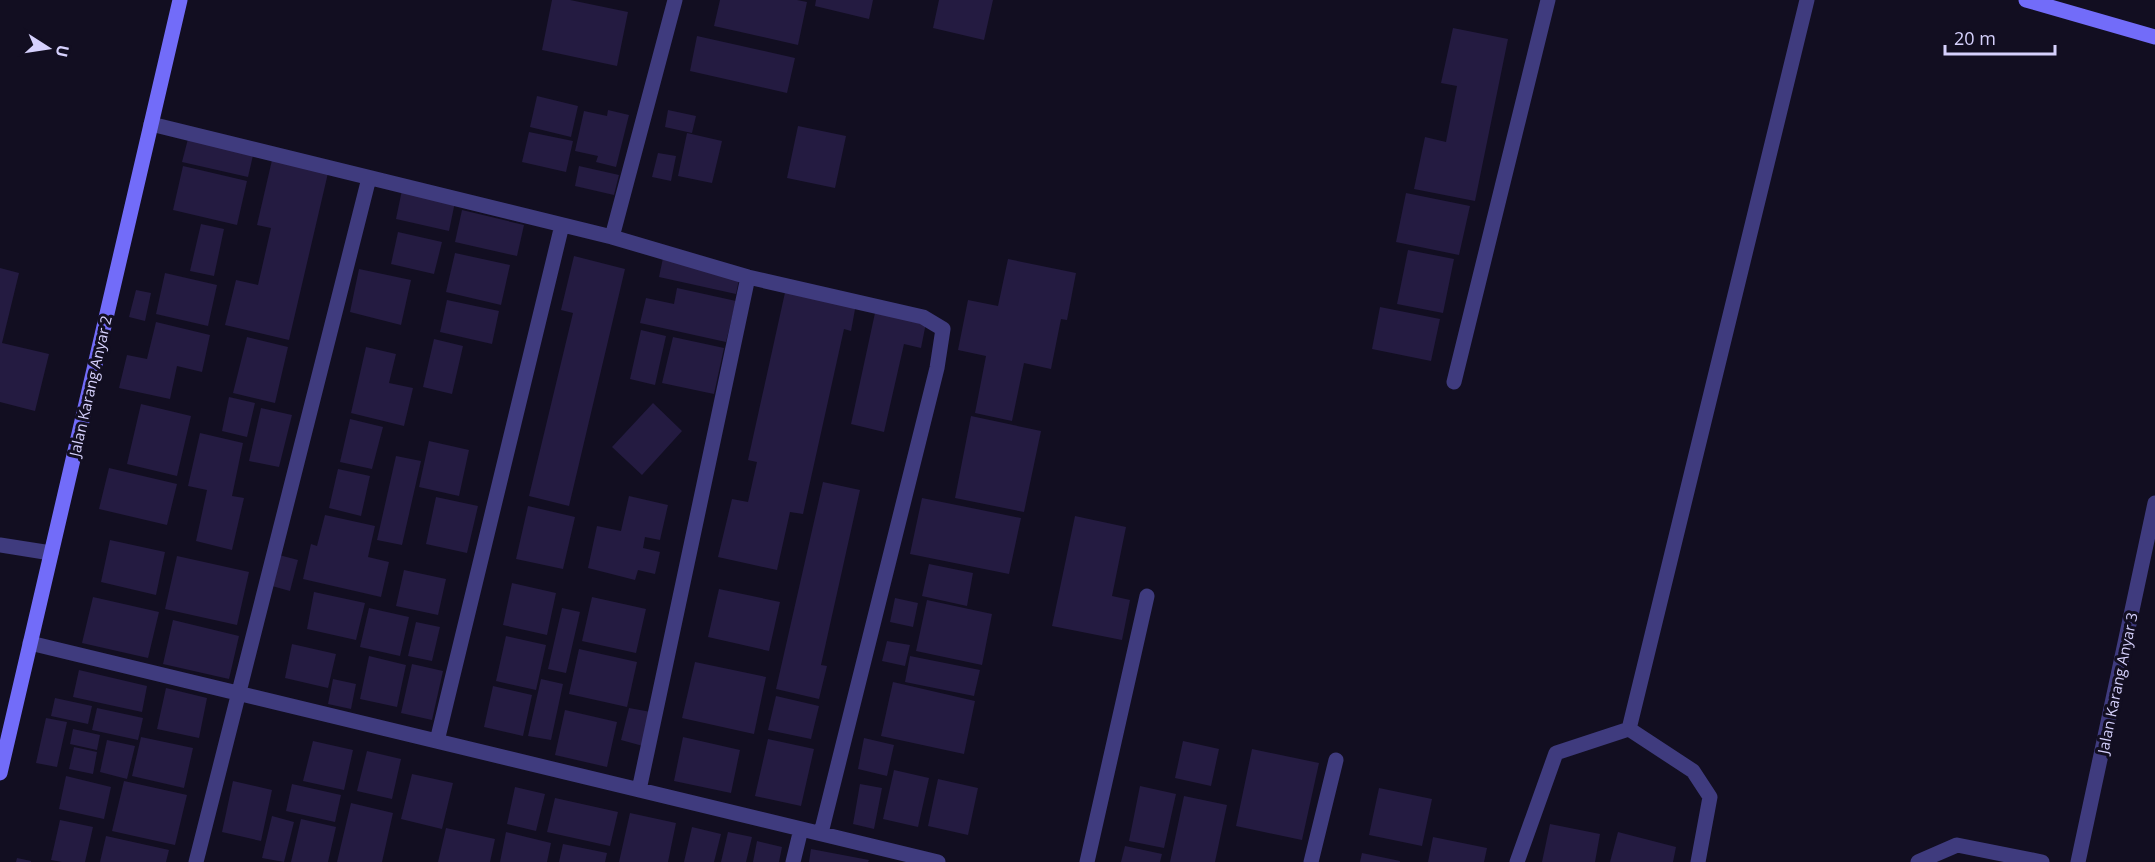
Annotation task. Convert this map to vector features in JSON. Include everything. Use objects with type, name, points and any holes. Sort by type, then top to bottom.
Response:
[{"type":"street","name":"Jalan Karang Anyar 2","points":[[0,773],[180,0]]},
{"type":"street","points":[[612,237],[675,0]]},
{"type":"street","points":[[1454,382],[1548,0]]},
{"type":"street","points":[[1629,729],[1807,0]]},
{"type":"street","points":[[2026,0],[2155,38]]},
{"type":"street","points":[[151,124],[612,237],[748,277],[923,316],[943,329],[937,368],[821,833]]},
{"type":"street","points":[[196,862],[369,178]]},
{"type":"street","points":[[437,741],[562,225]]},
{"type":"street","points":[[639,790],[748,277]]},
{"type":"street","name":"Jalan Karang Anyar 3","points":[[2078,862],[2155,503]]},
{"type":"street","points":[[0,545],[51,553]]},
{"type":"street","points":[[1087,862],[1147,596]]},
{"type":"street","points":[[30,643],[938,862]]},
{"type":"street","points":[[1517,862],[1557,753],[1629,729]]},
{"type":"street","points":[[1629,729],[1693,771],[1710,797],[1698,862]]},
{"type":"street","points":[[1311,862],[1336,760]]},
{"type":"street","points":[[793,862],[801,829]]},
{"type":"street","points":[[1918,862],[1957,845],[2042,862]]},
{"type":"building","points":[[552,0],[570,0],[628,12],[617,66],[542,50]]},
{"type":"building","points":[[720,0],[807,2],[798,45],[714,26]]},
{"type":"building","points":[[816,0],[873,0],[869,19],[815,6]]},
{"type":"building","points":[[939,0],[993,0],[984,40],[933,28]]},
{"type":"building","points":[[1453,28],[1508,39],[1475,201],[1414,189],[1425,137],[1446,142],[1457,86],[1441,83]]},
{"type":"building","points":[[697,36],[795,58],[787,93],[690,71]]},
{"type":"building","points":[[537,96],[578,106],[571,137],[530,127]]},
{"type":"building","points":[[608,110],[629,115],[616,167],[596,162],[598,156],[575,151],[584,111],[607,116]]},
{"type":"building","points":[[668,110],[696,116],[692,133],[665,127]]},
{"type":"building","points":[[798,126],[846,136],[835,188],[787,178]]},
{"type":"building","points":[[529,132],[573,141],[566,172],[522,162]]},
{"type":"building","points":[[687,133],[722,141],[712,183],[678,176]]},
{"type":"building","points":[[189,135],[254,151],[248,177],[182,162]]},
{"type":"building","points":[[658,153],[676,156],[671,181],[652,177]]},
{"type":"building","points":[[272,160],[328,173],[289,340],[225,325],[236,280],[258,285],[271,228],[257,225]]},
{"type":"building","points":[[183,166],[247,181],[237,225],[173,210]]},
{"type":"building","points":[[579,166],[619,175],[614,195],[575,186]]},
{"type":"building","points":[[402,190],[455,202],[449,231],[396,219]]},
{"type":"building","points":[[1406,193],[1470,206],[1459,255],[1396,242]]},
{"type":"building","points":[[462,210],[524,225],[517,256],[455,242]]},
{"type":"building","points":[[201,224],[224,229],[214,276],[190,271]]},
{"type":"building","points":[[398,232],[442,242],[434,274],[391,264]]},
{"type":"building","points":[[1408,250],[1454,259],[1443,313],[1397,304]]},
{"type":"building","points":[[455,253],[510,265],[501,305],[446,292]]},
{"type":"building","points":[[574,256],[625,269],[569,506],[529,496],[573,313],[561,310]]},
{"type":"building","points":[[663,258],[740,275],[736,294],[659,277]]},
{"type":"building","points":[[1008,259],[1076,273],[1067,320],[1061,319],[1051,369],[1024,363],[1012,421],[975,413],[986,356],[958,350],[968,300],[998,306]]},
{"type":"building","points":[[0,268],[19,273],[2,343],[49,354],[35,411],[0,402]]},
{"type":"building","points":[[359,269],[411,280],[401,325],[350,312]]},
{"type":"building","points":[[165,273],[217,285],[208,326],[156,314]]},
{"type":"building","points":[[677,288],[736,301],[726,342],[640,323],[646,298],[674,304]]},
{"type":"building","points":[[786,288],[856,304],[851,331],[844,329],[803,514],[790,512],[777,570],[718,557],[732,499],[748,502],[757,462],[748,460]]},
{"type":"building","points":[[136,290],[151,293],[145,321],[129,317]]},
{"type":"building","points":[[447,300],[499,311],[492,344],[440,332]]},
{"type":"building","points":[[1380,307],[1440,319],[1431,361],[1372,349]]},
{"type":"building","points":[[875,313],[926,323],[921,348],[904,344],[884,432],[851,424]]},
{"type":"building","points":[[156,322],[210,335],[202,372],[177,366],[170,399],[119,388],[127,355],[147,359]]},
{"type":"building","points":[[641,330],[666,336],[655,385],[630,379]]},
{"type":"building","points":[[247,337],[288,347],[275,403],[233,393]]},
{"type":"building","points":[[673,337],[724,348],[714,394],[662,383]]},
{"type":"building","points":[[434,339],[463,346],[452,394],[423,387]]},
{"type":"building","points":[[366,347],[396,354],[389,383],[413,388],[404,426],[351,413]]},
{"type":"building","points":[[229,397],[255,403],[247,437],[222,431]]},
{"type":"building","points":[[653,403],[682,431],[642,475],[612,447]]},
{"type":"building","points":[[141,404],[191,416],[177,476],[127,464]]},
{"type":"building","points":[[261,408],[292,415],[279,467],[249,461]]},
{"type":"building","points":[[971,416],[1041,431],[1024,512],[955,498]]},
{"type":"building","points":[[350,419],[383,427],[372,469],[340,462]]},
{"type":"building","points":[[200,433],[243,443],[232,496],[244,498],[232,550],[196,541],[207,490],[188,486]]},
{"type":"building","points":[[429,441],[469,450],[459,496],[419,487]]},
{"type":"building","points":[[396,456],[421,461],[402,545],[377,540]]},
{"type":"building","points":[[109,468],[177,484],[167,525],[99,509]]},
{"type":"building","points":[[338,469],[370,476],[361,516],[329,508]]},
{"type":"building","points":[[823,482],[860,490],[821,665],[827,666],[819,699],[776,689]]},
{"type":"building","points":[[629,496],[668,505],[660,540],[645,537],[643,548],[660,552],[655,574],[638,570],[635,580],[588,568],[597,526],[621,531]]},
{"type":"building","points":[[436,497],[478,506],[467,553],[426,544]]},
{"type":"building","points":[[922,498],[1021,518],[1009,574],[910,554]]},
{"type":"building","points":[[528,506],[575,517],[563,569],[516,559]]},
{"type":"building","points":[[325,515],[375,526],[368,557],[389,562],[381,597],[303,579],[311,544],[317,546]]},
{"type":"building","points":[[1075,516],[1126,527],[1112,596],[1130,600],[1122,640],[1052,626]]},
{"type":"building","points":[[110,540],[165,552],[156,595],[101,582]]},
{"type":"building","points":[[279,555],[298,560],[290,591],[272,586]]},
{"type":"building","points":[[177,556],[249,572],[237,625],[165,609]]},
{"type":"building","points":[[929,564],[973,573],[967,606],[922,596]]},
{"type":"building","points":[[404,570],[446,579],[438,615],[396,606]]},
{"type":"building","points":[[512,583],[556,593],[547,635],[503,625]]},
{"type":"building","points":[[719,589],[780,602],[769,651],[708,637]]},
{"type":"building","points":[[314,592],[365,603],[356,640],[307,629]]},
{"type":"building","points":[[93,597],[159,612],[148,658],[82,643]]},
{"type":"building","points":[[592,597],[646,609],[636,653],[582,641]]},
{"type":"building","points":[[895,598],[918,603],[913,627],[890,622]]},
{"type":"building","points":[[927,600],[992,614],[982,665],[916,651]]},
{"type":"building","points":[[369,608],[409,617],[400,656],[360,647]]},
{"type":"building","points":[[562,608],[580,612],[566,673],[548,669]]},
{"type":"building","points":[[173,620],[239,636],[229,679],[163,664]]},
{"type":"building","points":[[416,622],[440,627],[432,661],[408,656]]},
{"type":"building","points":[[506,636],[546,645],[536,690],[496,681]]},
{"type":"building","points":[[887,641],[910,645],[905,666],[882,661]]},
{"type":"building","points":[[292,644],[336,654],[328,688],[285,678]]},
{"type":"building","points":[[579,649],[637,662],[627,707],[569,694]]},
{"type":"building","points":[[369,656],[406,665],[397,707],[360,699]]},
{"type":"building","points":[[910,656],[980,670],[974,696],[905,682]]},
{"type":"building","points":[[695,662],[766,677],[754,734],[682,718]]},
{"type":"building","points":[[412,664],[443,671],[432,720],[401,713]]},
{"type":"building","points":[[79,670],[147,686],[142,712],[73,697]]},
{"type":"building","points":[[333,679],[356,684],[351,709],[328,704]]},
{"type":"building","points":[[541,679],[563,684],[551,740],[528,736]]},
{"type":"building","points":[[893,682],[975,701],[964,754],[881,736]]},
{"type":"building","points":[[493,686],[532,695],[523,736],[484,727]]},
{"type":"building","points":[[166,688],[207,698],[199,738],[157,729]]},
{"type":"building","points":[[776,696],[819,706],[811,739],[768,730]]},
{"type":"building","points":[[55,698],[92,706],[88,724],[51,716]]},
{"type":"building","points":[[97,708],[143,718],[138,740],[92,730]]},
{"type":"building","points":[[629,708],[651,712],[643,746],[621,740]]},
{"type":"building","points":[[565,710],[617,722],[607,767],[555,755]]},
{"type":"building","points":[[46,718],[67,722],[57,767],[36,763]]},
{"type":"building","points":[[73,729],[100,735],[97,750],[70,744]]},
{"type":"building","points":[[141,737],[193,748],[184,788],[132,776]]},
{"type":"building","points":[[683,737],[740,750],[731,793],[674,781]]},
{"type":"building","points":[[864,738],[894,745],[887,776],[858,769]]},
{"type":"building","points":[[768,739],[814,749],[801,806],[755,796]]},
{"type":"building","points":[[107,740],[135,746],[127,779],[100,772]]},
{"type":"building","points":[[313,741],[353,750],[344,790],[303,781]]},
{"type":"building","points":[[1183,741],[1219,749],[1211,786],[1175,778]]},
{"type":"building","points":[[74,747],[97,752],[93,774],[69,769]]},
{"type":"building","points":[[1252,749],[1319,763],[1302,840],[1236,826]]},
{"type":"building","points":[[367,751],[401,759],[392,799],[357,791]]},
{"type":"building","points":[[894,770],[929,778],[918,827],[883,819]]},
{"type":"building","points":[[412,774],[453,783],[442,829],[401,819]]},
{"type":"building","points":[[66,776],[111,787],[104,819],[59,809]]},
{"type":"building","points":[[938,779],[978,788],[968,835],[928,826]]},
{"type":"building","points":[[124,781],[187,795],[175,845],[112,831]]},
{"type":"building","points":[[233,781],[272,790],[261,841],[222,832]]},
{"type":"building","points":[[292,784],[341,795],[335,822],[286,811]]},
{"type":"building","points":[[860,784],[882,788],[874,829],[853,824]]},
{"type":"building","points":[[1140,786],[1176,794],[1164,848],[1129,841]]},
{"type":"building","points":[[515,787],[545,794],[536,831],[507,824]]},
{"type":"building","points":[[1379,788],[1432,799],[1422,846],[1369,835]]},
{"type":"building","points":[[1184,796],[1227,805],[1215,862],[1170,862]]},
{"type":"building","points":[[555,798],[618,812],[610,846],[547,832]]},
{"type":"building","points":[[351,803],[393,813],[382,862],[337,862]]},
{"type":"building","points":[[630,813],[676,823],[668,862],[619,862]]},
{"type":"building","points":[[272,816],[294,822],[284,862],[262,858]]},
{"type":"building","points":[[301,819],[336,827],[328,862],[291,862]]},
{"type":"building","points":[[60,820],[93,827],[85,862],[51,860]]},
{"type":"building","points":[[1550,824],[1600,834],[1595,862],[1542,862]]},
{"type":"building","points":[[692,827],[721,834],[714,862],[684,862]]},
{"type":"building","points":[[446,828],[495,839],[490,862],[438,862]]},
{"type":"building","points":[[506,832],[551,843],[547,862],[500,862]]},
{"type":"building","points":[[728,832],[752,837],[746,862],[721,862]]},
{"type":"building","points":[[1618,832],[1676,847],[1673,862],[1610,862]]},
{"type":"building","points":[[106,836],[169,850],[166,862],[100,862]]},
{"type":"building","points":[[1433,837],[1487,848],[1484,862],[1428,862]]},
{"type":"building","points":[[757,841],[782,847],[779,862],[753,862]]},
{"type":"building","points":[[563,844],[607,853],[605,862],[559,862]]},
{"type":"building","points":[[1125,846],[1162,854],[1160,862],[1121,862]]},
{"type":"building","points":[[811,849],[869,860],[868,862],[809,862]]},
{"type":"building","points":[[1362,853],[1400,861],[1400,862],[1360,862]]},
{"type":"building","points":[[17,858],[31,861],[31,862],[16,862]]}]
